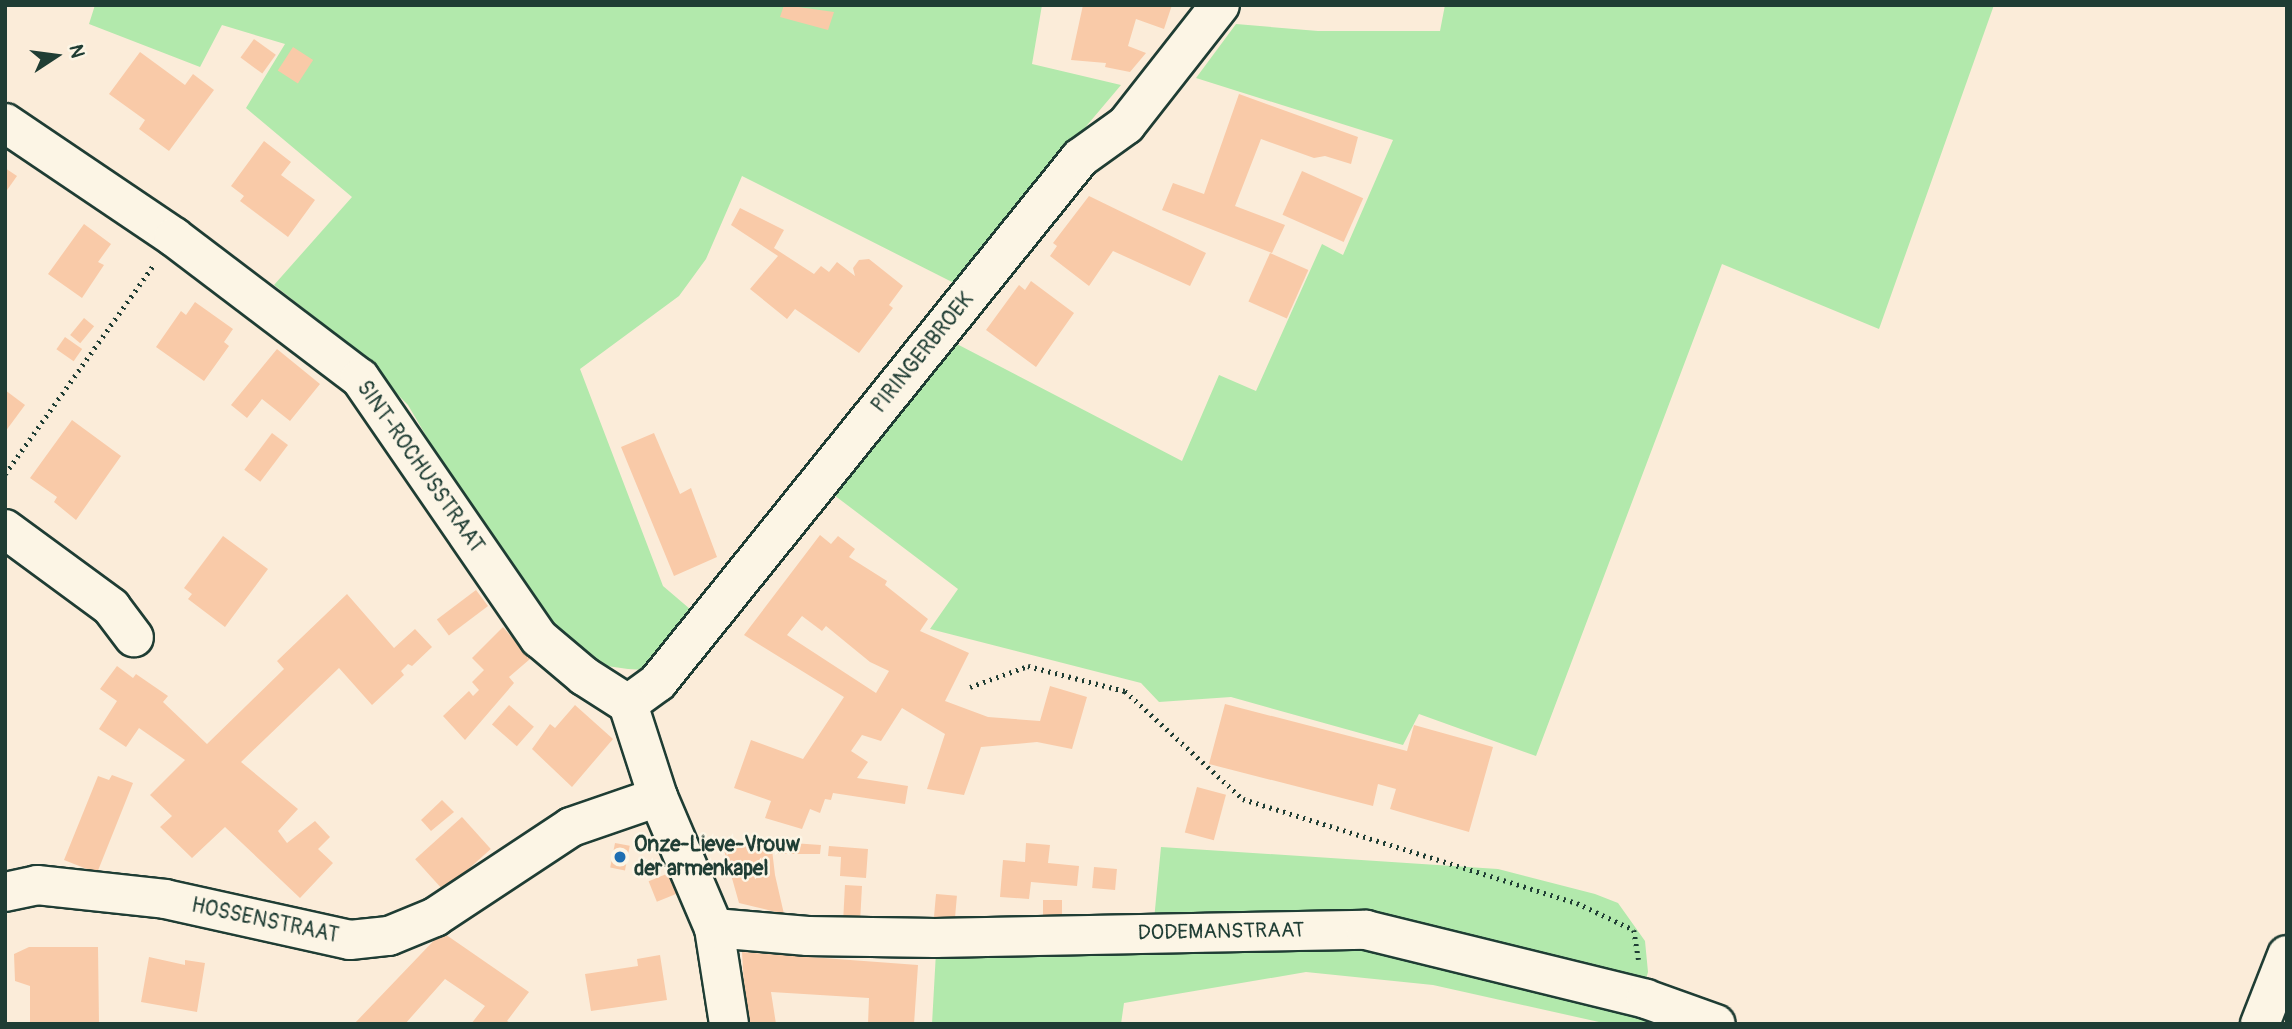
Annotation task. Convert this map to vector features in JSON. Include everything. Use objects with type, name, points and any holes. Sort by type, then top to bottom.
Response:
[{"type":"street","name":"PIRINGERBROEK","points":[[628,704],[658,682],[1080,158],[1126,125],[1220,5]]},
{"type":"street","name":"SINT-ROCHUSSTRAAT","points":[[5,123],[174,237],[360,378],[539,638],[584,676],[628,704]]},
{"type":"street","points":[[5,529],[111,607],[134,637]]},
{"type":"street","points":[[628,704],[658,797],[714,928],[729,1024]]},
{"type":"street","name":"HOSSENSTRAAT","points":[[5,892],[37,885],[165,899],[350,940],[389,936],[435,917],[571,827],[658,797]]},
{"type":"street","name":"DODEMANSTRAAT","points":[[714,928],[808,936],[935,938],[1366,930],[1646,999],[1717,1024]]},
{"type":"street","points":[[2260,1024],[2287,955]]},
{"type":"path","points":[[5,474],[174,237]]},
{"type":"path","points":[[970,687],[1028,666],[1125,691],[1243,799],[1577,903],[1634,930],[1646,999]]},
{"type":"green space","points":[[95,5],[1042,5],[1032,64],[1121,85],[954,283],[742,176],[706,259],[679,296],[580,369],[663,586],[697,615],[646,670],[628,669],[607,666],[575,650],[525,604],[408,405],[340,337],[274,285],[352,197],[246,108],[285,44],[222,25],[200,67],[89,24]]},
{"type":"green space","points":[[1445,5],[1994,5],[1879,329],[1722,264],[1536,756],[1419,714],[1403,745],[1231,697],[1159,702],[1141,683],[930,629],[958,589],[834,495],[953,342],[1182,461],[1219,375],[1256,391],[1322,244],[1343,255],[1393,140],[1196,78],[1236,24],[1318,31],[1440,31]]},
{"type":"green space","points":[[1161,847],[1498,869],[1595,894],[1618,903],[1645,941],[1648,972],[1639,1005],[1686,1024],[1608,1024],[1433,985],[1306,972],[1124,1003],[1121,1024],[932,1024],[936,952],[1154,920]]},
{"type":"building","points":[[784,5],[834,12],[828,30],[780,17]]},
{"type":"building","points":[[1083,5],[1172,5],[1164,29],[1136,19],[1128,46],[1146,53],[1130,72],[1105,67],[1106,63],[1071,60]]},
{"type":"building","points":[[254,39],[276,55],[262,73],[240,58]]},
{"type":"building","points":[[293,47],[313,60],[298,84],[278,70]]},
{"type":"building","points":[[140,52],[185,85],[193,74],[214,90],[169,151],[139,129],[145,120],[109,94]]},
{"type":"building","points":[[1239,94],[1358,137],[1351,164],[1325,156],[1314,158],[1261,139],[1235,206],[1285,225],[1272,253],[1162,210],[1173,183],[1204,194]]},
{"type":"building","points":[[264,141],[291,162],[281,175],[315,200],[288,237],[240,201],[244,196],[231,186]]},
{"type":"building","points":[[5,168],[17,176],[5,193]]},
{"type":"building","points":[[1302,171],[1363,198],[1344,242],[1282,215]]},
{"type":"building","points":[[1089,196],[1206,253],[1190,286],[1113,251],[1089,286],[1050,256],[1057,246],[1053,243]]},
{"type":"building","points":[[740,208],[784,230],[774,248],[814,274],[821,266],[829,272],[837,262],[855,276],[853,268],[859,260],[869,259],[903,286],[889,305],[893,308],[859,353],[795,309],[787,319],[750,289],[778,256],[731,225]]},
{"type":"building","points":[[84,224],[111,244],[98,262],[104,265],[82,298],[48,274]]},
{"type":"building","points":[[1270,253],[1308,270],[1287,319],[1248,301]]},
{"type":"building","points":[[1031,281],[1074,313],[1036,367],[986,330],[1019,285],[1025,290]]},
{"type":"building","points":[[195,302],[233,329],[224,342],[229,346],[204,381],[156,347],[181,311],[186,315]]},
{"type":"building","points":[[84,318],[94,326],[80,343],[70,335]]},
{"type":"building","points":[[65,337],[82,349],[74,361],[56,349]]},
{"type":"building","points":[[277,349],[320,384],[290,421],[262,399],[247,418],[231,405]]},
{"type":"building","points":[[5,390],[25,405],[5,432]]},
{"type":"building","points":[[72,420],[121,456],[76,520],[54,502],[57,497],[30,478]]},
{"type":"building","points":[[272,433],[288,445],[260,482],[244,470]]},
{"type":"building","points":[[654,433],[680,494],[691,488],[717,557],[674,576],[621,447]]},
{"type":"building","points":[[820,535],[831,544],[838,536],[855,549],[849,557],[887,581],[885,585],[928,619],[920,631],[969,653],[945,701],[988,717],[1040,721],[1050,686],[1087,697],[1072,749],[1037,742],[981,747],[964,795],[927,789],[945,734],[902,708],[881,741],[862,735],[851,751],[868,762],[857,778],[908,786],[905,804],[833,793],[831,800],[825,799],[820,813],[810,809],[802,829],[765,818],[771,801],[734,788],[751,740],[803,759],[844,697],[744,635]],"holes":[[[802,616],[822,631],[826,626],[870,662],[889,671],[876,693],[787,635]]]},
{"type":"building","points":[[223,536],[268,569],[225,627],[188,599],[192,594],[184,588]]},
{"type":"building","points":[[476,590],[488,606],[449,635],[437,619]]},
{"type":"building","points":[[347,594],[394,648],[415,629],[432,647],[412,666],[408,664],[401,671],[404,675],[372,705],[339,668],[241,762],[298,809],[278,831],[287,843],[315,821],[330,837],[318,849],[333,863],[300,898],[225,827],[192,858],[160,827],[172,816],[150,795],[185,760],[139,728],[126,747],[99,729],[117,701],[100,689],[117,666],[133,678],[136,674],[168,696],[163,702],[207,744],[284,669],[277,661]]},
{"type":"building","points":[[503,627],[530,659],[509,677],[514,683],[465,740],[443,716],[469,691],[473,696],[479,690],[472,682],[484,670],[472,658]]},
{"type":"building","points":[[1225,704],[1407,751],[1414,725],[1493,747],[1469,832],[1390,809],[1396,789],[1378,784],[1373,806],[1209,764]]},
{"type":"building","points":[[509,705],[534,727],[517,746],[492,725]]},
{"type":"building","points":[[575,705],[613,739],[572,787],[532,749],[550,724],[555,728]]},
{"type":"building","points":[[112,775],[133,783],[97,873],[64,860],[98,776],[109,780]]},
{"type":"building","points":[[1197,787],[1226,795],[1214,840],[1185,832]]},
{"type":"building","points":[[442,800],[454,812],[431,831],[421,820]]},
{"type":"building","points":[[462,817],[491,849],[444,891],[415,859]]},
{"type":"building","points":[[771,841],[784,914],[739,903],[724,850]]},
{"type":"building","points":[[778,842],[821,845],[820,854],[778,854]]},
{"type":"building","name":"Onze-Lieve-Vrouw der armenkapel","points":[[615,843],[630,846],[625,870],[610,868]]},
{"type":"building","points":[[1026,843],[1050,845],[1048,863],[1079,866],[1077,886],[1031,882],[1029,899],[1000,897],[1003,860],[1025,862]]},
{"type":"building","points":[[829,846],[868,849],[866,878],[840,876],[841,857],[828,856]]},
{"type":"building","points":[[1094,867],[1117,869],[1115,890],[1092,888]]},
{"type":"building","points":[[669,873],[677,893],[657,902],[649,881]]},
{"type":"building","points":[[845,885],[862,886],[860,918],[843,917]]},
{"type":"building","points":[[936,894],[957,896],[954,928],[933,926]]},
{"type":"building","points":[[1043,900],[1062,900],[1062,917],[1043,917]]},
{"type":"building","points":[[442,932],[529,992],[507,1021],[512,1024],[471,1024],[485,1006],[445,979],[405,1024],[354,1024]]},
{"type":"building","points":[[29,947],[98,947],[99,1024],[30,1024],[30,986],[15,981],[14,954]]},
{"type":"building","points":[[742,952],[918,965],[914,1024],[868,1024],[869,998],[771,992],[776,1024],[746,1024]]},
{"type":"building","points":[[660,955],[667,1000],[591,1011],[585,974],[638,966],[637,959]]},
{"type":"building","points":[[149,957],[185,965],[185,960],[205,963],[197,1012],[141,1002]]},
{"type":"place","name":"Onze-Lieve-Vrouw der armenkapel","points":[[620,857]]}]
